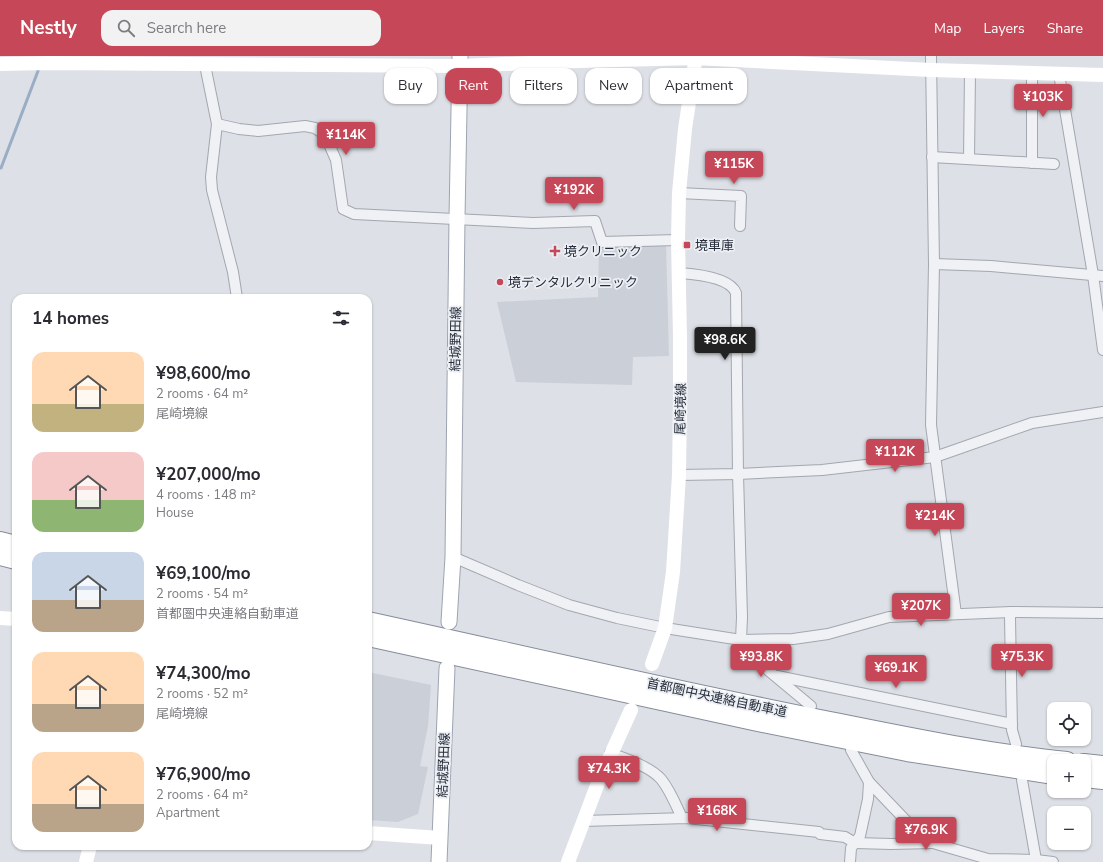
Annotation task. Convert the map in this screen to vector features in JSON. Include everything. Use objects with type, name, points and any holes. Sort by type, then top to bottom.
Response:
[{"type":"highway","points":[[0,541],[12,544]]},
{"type":"highway","points":[[0,556],[12,559]]},
{"type":"highway","points":[[0,564],[12,566]]},
{"type":"highway","name":"首都圏中央連絡自動車道","points":[[372,622],[761,707],[944,743],[1047,759]]},
{"type":"highway","name":"首都圏中央連絡自動車道","points":[[372,638],[745,719],[907,752],[1047,774]]},
{"type":"highway","points":[[1091,764],[1103,765]]},
{"type":"highway","points":[[1091,779],[1103,780]]},
{"type":"main road","name":"結城野田線","points":[[450,622],[453,557],[460,61]]},
{"type":"main road","name":"結城野田線","points":[[439,862],[447,668]]},
{"type":"street","points":[[0,64],[50,63],[206,65],[460,61],[577,61],[696,57],[931,63],[970,71],[1103,75]]},
{"type":"street","name":"尾崎境線","points":[[652,664],[665,628],[673,572],[679,475],[679,193],[685,129],[696,57]]},
{"type":"street","points":[[931,63],[934,264],[931,425],[956,614]]},
{"type":"street","points":[[206,65],[217,124],[212,170],[212,190],[233,272],[236,294]]},
{"type":"street","points":[[968,159],[970,71]]},
{"type":"street","points":[[1032,73],[1032,163]]},
{"type":"street","points":[[1059,74],[1098,276],[1103,350]]},
{"type":"street","points":[[217,124],[238,129],[258,130],[304,126],[315,128],[325,135],[336,160],[343,209],[354,214],[533,223],[595,221],[602,242],[678,240]]},
{"type":"street","points":[[932,156],[1054,164]]},
{"type":"street","points":[[679,193],[741,196],[740,226]]},
{"type":"street","points":[[934,264],[991,266],[1098,276]]},
{"type":"street","points":[[680,273],[693,274],[724,281],[734,289],[736,293],[738,474],[742,617],[741,640],[739,646],[811,706]]},
{"type":"street","points":[[679,475],[822,470],[935,457],[1032,423],[1103,412]]},
{"type":"street","points":[[453,557],[569,605],[618,618],[665,628],[741,640],[793,640],[828,634],[889,617],[1011,612],[1103,613]]},
{"type":"street","points":[[1011,612],[1012,724],[1016,744]]},
{"type":"street","points":[[0,618],[12,619]]},
{"type":"street","points":[[775,676],[1012,724]]},
{"type":"street","points":[[568,862],[610,753],[631,710]]},
{"type":"street","points":[[851,750],[869,782],[912,827],[933,843]]},
{"type":"street","points":[[610,753],[642,766],[660,779],[674,800],[682,818]]},
{"type":"street","points":[[1022,780],[1036,860]]},
{"type":"street","points":[[850,862],[851,848],[860,836],[868,799],[869,782]]},
{"type":"street","points":[[583,822],[682,818],[819,832],[820,834],[845,837],[855,843],[933,843],[988,859],[1054,862]]},
{"type":"street","points":[[372,832],[440,838]]},
{"type":"street","points":[[86,862],[89,850]]},
{"type":"shaded area","points":[[666,244],[669,356],[633,357],[632,385],[516,382],[497,302],[598,297],[599,245]]},
{"type":"shaded area","points":[[372,673],[431,685],[428,726],[420,766],[428,767],[418,814],[398,822],[372,820]]},
{"type":"waterway","points":[[1,168],[38,71]]},
{"type":"place","name":"境車庫","points":[[687,245]]},
{"type":"place","name":"境クリニック","points":[[555,251]]},
{"type":"place","name":"境デンタルクリニック","points":[[500,282]]}]
